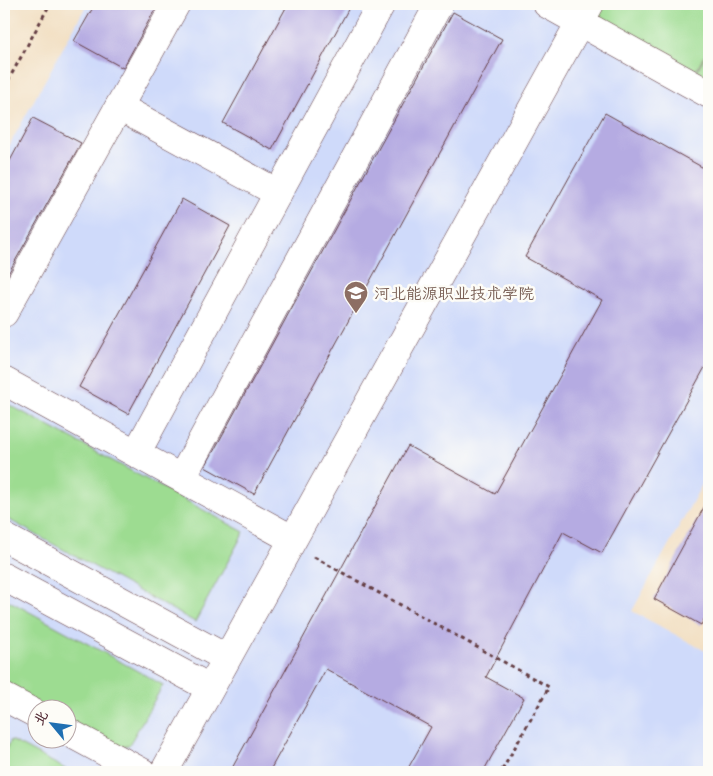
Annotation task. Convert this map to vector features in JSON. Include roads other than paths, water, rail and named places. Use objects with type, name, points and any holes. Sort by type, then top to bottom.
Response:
[{"type":"lane","points":[[4,314],[176,4]]},
{"type":"lane","points":[[137,452],[381,4]]},
{"type":"lane","points":[[182,477],[439,4]]},
{"type":"lane","points":[[548,4],[585,13],[709,94]]},
{"type":"lane","points":[[164,772],[585,13]]},
{"type":"lane","points":[[119,107],[278,193]]},
{"type":"lane","points":[[4,381],[137,452],[292,539]]},
{"type":"lane","points":[[4,537],[226,658]]},
{"type":"lane","points":[[4,577],[210,688]]},
{"type":"lane","points":[[4,697],[28,710]]},
{"type":"lane","points":[[78,737],[142,772]]},
{"type":"place","name":"河北能源职业技术学院","points":[[356,314]]}]
